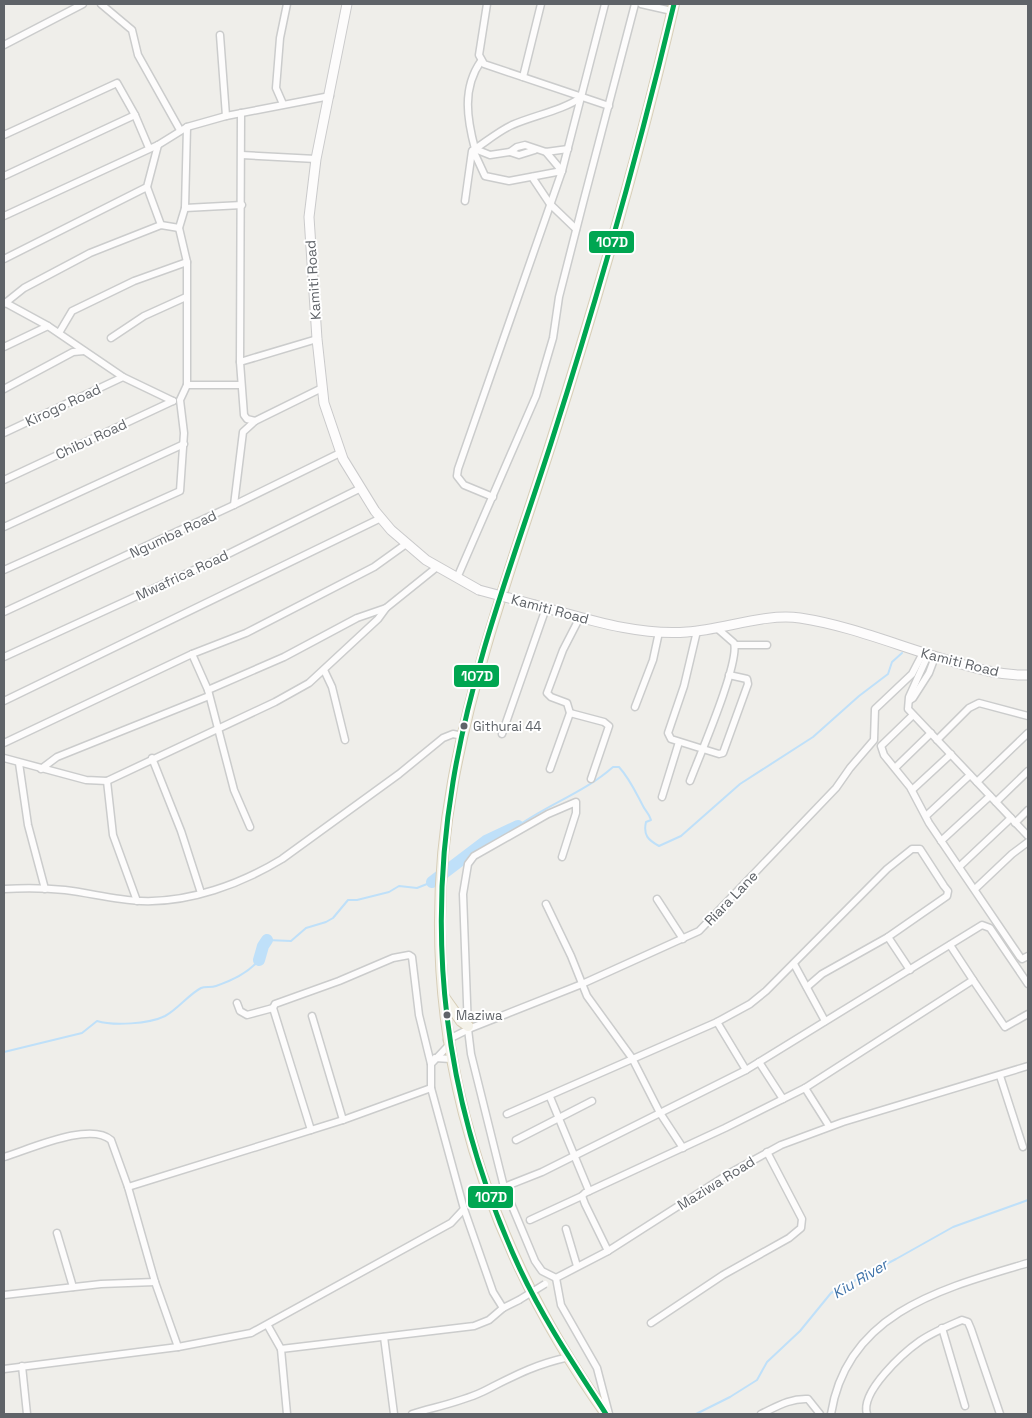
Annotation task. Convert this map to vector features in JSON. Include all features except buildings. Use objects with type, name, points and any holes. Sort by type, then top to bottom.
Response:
[{"type":"main road","name":"Kamiti Road","points":[[346,4],[330,96],[316,159],[309,218],[322,388],[329,421],[340,453],[359,489],[381,518],[406,544],[437,567],[479,590],[623,628],[659,632],[697,631],[792,617],[857,632],[988,671],[1027,674]]},
{"type":"main road","points":[[607,1414],[568,1357],[522,1274],[491,1201],[467,1124],[448,1043],[439,888],[450,803],[463,736],[490,637],[586,334],[647,114],[673,8]]},
{"type":"main road","points":[[444,997],[468,1028]]},
{"type":"street","points":[[4,45],[83,4]]},
{"type":"street","points":[[4,570],[180,491],[184,444],[176,400],[187,385],[187,262],[179,228],[185,208],[184,129],[138,55],[132,30],[101,4]]},
{"type":"street","points":[[283,104],[276,88],[280,38],[287,4]]},
{"type":"street","points":[[487,4],[479,55],[481,61],[489,67],[609,106]]},
{"type":"street","points":[[523,77],[542,4]]},
{"type":"street","points":[[493,497],[464,485],[457,476],[458,469],[562,171],[605,4]]},
{"type":"street","points":[[457,578],[536,396],[553,338],[559,297],[635,4]]},
{"type":"street","points":[[642,4],[673,8]]},
{"type":"street","points":[[220,35],[226,116]]},
{"type":"street","points":[[481,61],[471,78],[467,110],[474,149],[481,171],[488,178],[509,181],[562,171]]},
{"type":"street","points":[[4,135],[116,82],[135,115],[149,148]]},
{"type":"street","points":[[4,216],[158,145],[184,129],[226,116],[330,96]]},
{"type":"street","points":[[465,201],[474,149],[510,127],[545,112],[567,107],[582,97]]},
{"type":"street","points":[[241,113],[242,205],[239,278],[241,385],[244,414],[247,419],[255,420]]},
{"type":"street","points":[[4,176],[135,115]]},
{"type":"street","points":[[158,145],[147,187],[161,225]]},
{"type":"street","points":[[474,149],[490,155],[510,152],[517,147],[525,145],[534,150],[546,152],[568,149]]},
{"type":"street","points":[[546,152],[562,171]]},
{"type":"street","points":[[242,155],[316,159]]},
{"type":"street","points":[[532,177],[550,204],[576,229]]},
{"type":"street","points":[[4,259],[147,187]]},
{"type":"street","points":[[185,208],[242,205]]},
{"type":"street","points":[[176,400],[123,377],[48,326],[4,303],[24,288],[90,253],[161,225],[179,228]]},
{"type":"street","points":[[59,333],[72,311],[134,281],[187,262]]},
{"type":"street","points":[[111,338],[144,316],[186,297]]},
{"type":"street","points":[[4,347],[48,326]]},
{"type":"street","points":[[240,362],[317,339]]},
{"type":"street","points":[[4,389],[73,352],[84,351]]},
{"type":"street","name":"Kirogo Road","points":[[4,434],[123,377]]},
{"type":"street","points":[[187,385],[241,385]]},
{"type":"street","points":[[234,505],[242,435],[255,420],[322,388]]},
{"type":"street","name":"Chibu Road","points":[[4,480],[176,400]]},
{"type":"street","points":[[4,527],[184,444]]},
{"type":"street","name":"Ngumba Road","points":[[4,612],[234,505],[340,453]]},
{"type":"street","name":"Mwafrica Road","points":[[4,657],[222,557],[359,489]]},
{"type":"street","points":[[4,701],[381,518]]},
{"type":"street","points":[[4,743],[192,654],[246,633],[374,567],[406,544]]},
{"type":"street","points":[[4,758],[86,780],[107,781],[152,758],[275,702],[309,683],[378,619],[386,608],[437,567]]},
{"type":"street","points":[[41,769],[57,757],[209,693],[284,657],[357,618],[386,608]]},
{"type":"street","points":[[502,734],[546,608]]},
{"type":"street","points":[[550,769],[570,713],[567,703],[551,697],[547,693],[563,650],[580,617]]},
{"type":"street","points":[[718,629],[735,645],[767,645]]},
{"type":"street","points":[[697,631],[684,686],[668,733],[671,739],[722,754],[733,730],[748,682],[746,679],[729,675]]},
{"type":"street","points":[[635,706],[653,660],[659,632]]},
{"type":"street","points":[[690,781],[729,675],[735,645]]},
{"type":"street","points":[[192,654],[209,693],[234,790],[250,827]]},
{"type":"street","points":[[929,655],[909,697],[908,707],[1028,836]]},
{"type":"street","name":"Riara Lane","points":[[433,1061],[448,1043],[468,1028],[582,984],[703,928],[830,796],[844,775],[874,740],[875,709],[929,655]]},
{"type":"street","points":[[324,670],[332,688],[345,740]]},
{"type":"street","points":[[937,740],[969,708],[979,703],[1028,716]]},
{"type":"street","points":[[570,713],[604,722],[609,726],[590,780]]},
{"type":"street","points":[[913,714],[881,746],[884,754],[912,790],[941,841],[1020,957],[1022,959],[1028,956]]},
{"type":"street","points":[[895,768],[931,733]]},
{"type":"street","points":[[977,782],[1028,733]]},
{"type":"street","points":[[4,889],[45,889],[137,900],[178,899],[201,893],[267,869],[399,774],[443,738],[453,734],[463,736]]},
{"type":"street","points":[[662,796],[679,742]]},
{"type":"street","points":[[912,790],[951,754]]},
{"type":"street","points":[[152,758],[181,831],[201,893]]},
{"type":"street","points":[[19,762],[28,825],[45,889]]},
{"type":"street","points":[[996,802],[1028,772]]},
{"type":"street","points":[[926,816],[970,775]]},
{"type":"street","points":[[107,781],[113,834],[137,900]]},
{"type":"street","points":[[941,841],[990,796]]},
{"type":"street","points":[[562,857],[576,813],[576,802],[492,844],[470,859],[463,894],[468,1028],[471,1054],[504,1187],[535,1261],[542,1271],[556,1278],[560,1305],[597,1368],[607,1414]]},
{"type":"street","points":[[959,867],[1013,820],[1028,810]]},
{"type":"street","points":[[975,889],[1012,854],[1028,842]]},
{"type":"street","points":[[507,1114],[550,1097],[632,1058],[717,1022],[758,998],[887,869],[917,848],[948,894],[888,937],[822,974],[807,987]]},
{"type":"street","points":[[657,899],[682,939]]},
{"type":"street","points":[[546,904],[571,956],[587,996],[632,1058],[660,1113],[682,1148]]},
{"type":"street","points":[[504,1187],[542,1172],[746,1070],[982,925],[990,928],[1028,984]]},
{"type":"street","points":[[888,937],[910,970]]},
{"type":"street","points":[[950,945],[1005,1027],[1028,1014]]},
{"type":"street","points":[[237,1003],[240,1011],[246,1015],[273,1008],[275,1004],[339,981],[393,958],[409,955],[412,958],[419,1015],[433,1061],[431,1088],[464,1209],[493,1292],[503,1308]]},
{"type":"street","points":[[794,964],[826,1021]]},
{"type":"street","points":[[530,1220],[805,1088],[973,980]]},
{"type":"street","points":[[273,1008],[311,1130]]},
{"type":"street","points":[[312,1016],[343,1120]]},
{"type":"street","points":[[717,1022],[746,1070]]},
{"type":"street","points":[[433,1061],[451,1059]]},
{"type":"street","points":[[759,1062],[782,1099]]},
{"type":"street","name":"Maziwa Road","points":[[281,1349],[474,1326],[489,1320],[503,1308],[608,1251],[767,1152],[829,1126],[1028,1066]]},
{"type":"street","points":[[1000,1076],[1023,1147]]},
{"type":"street","points":[[128,1187],[343,1120],[431,1088]]},
{"type":"street","points":[[805,1088],[829,1126]]},
{"type":"street","points":[[550,1097],[589,1191]]},
{"type":"street","points":[[516,1140],[592,1101]]},
{"type":"street","points":[[4,1157],[88,1133],[103,1135],[113,1144],[128,1187],[154,1282],[178,1347]]},
{"type":"street","points":[[651,1323],[723,1275],[789,1238],[801,1228],[802,1219],[767,1152]]},
{"type":"street","points":[[582,1196],[608,1251]]},
{"type":"street","points":[[4,1369],[178,1347],[251,1333],[268,1326],[451,1223],[464,1209]]},
{"type":"street","points":[[566,1229],[578,1266]]},
{"type":"street","points":[[57,1233],[73,1287]]},
{"type":"street","points":[[831,1414],[834,1395],[848,1365],[873,1334],[890,1320],[921,1299],[951,1286],[1028,1262]]},
{"type":"street","points":[[4,1295],[73,1287],[154,1282]]},
{"type":"street","points":[[867,1414],[866,1404],[868,1398],[901,1356],[920,1340],[962,1320],[968,1322],[1000,1414]]},
{"type":"street","points":[[268,1326],[281,1349],[287,1414]]},
{"type":"street","points":[[942,1328],[966,1406]]},
{"type":"street","points":[[384,1337],[394,1414]]},
{"type":"street","points":[[412,1414],[482,1392],[512,1375],[568,1357]]},
{"type":"street","points":[[22,1366],[27,1414]]},
{"type":"street","points":[[761,1414],[791,1400],[800,1398],[808,1400],[820,1414]]},
{"type":"waterway","points":[[518,826],[591,784],[613,767],[619,767],[630,781],[651,820],[646,822],[645,830],[647,837],[659,846],[681,836],[740,784],[813,737],[859,696],[888,674],[892,662],[902,653]]},
{"type":"waterway","points":[[432,882],[486,841],[518,826]]},
{"type":"waterway","points":[[267,940],[291,941],[306,928],[333,918],[348,900],[357,900],[389,892],[399,886],[417,888],[432,882]]},
{"type":"waterway","points":[[259,960],[267,940]]},
{"type":"waterway","points":[[4,1052],[82,1033],[97,1021],[104,1023],[131,1023],[158,1019],[170,1013],[201,988],[214,987],[234,979],[259,960]]},
{"type":"waterway","name":"Kiu River","points":[[696,1414],[730,1397],[757,1380],[767,1362],[800,1331],[831,1293],[953,1227],[1028,1200]]},
{"type":"transit line","name":"107D","points":[[606,1414],[560,1342],[528,1286],[495,1209],[475,1150],[460,1090],[449,1030],[443,969],[442,907],[445,845],[453,782],[471,695],[496,610],[552,440],[602,278],[647,114],[674,4]]},
{"type":"place","name":"Githurai 44","points":[[464,726]]},
{"type":"place","name":"Maziwa","points":[[447,1015]]}]
